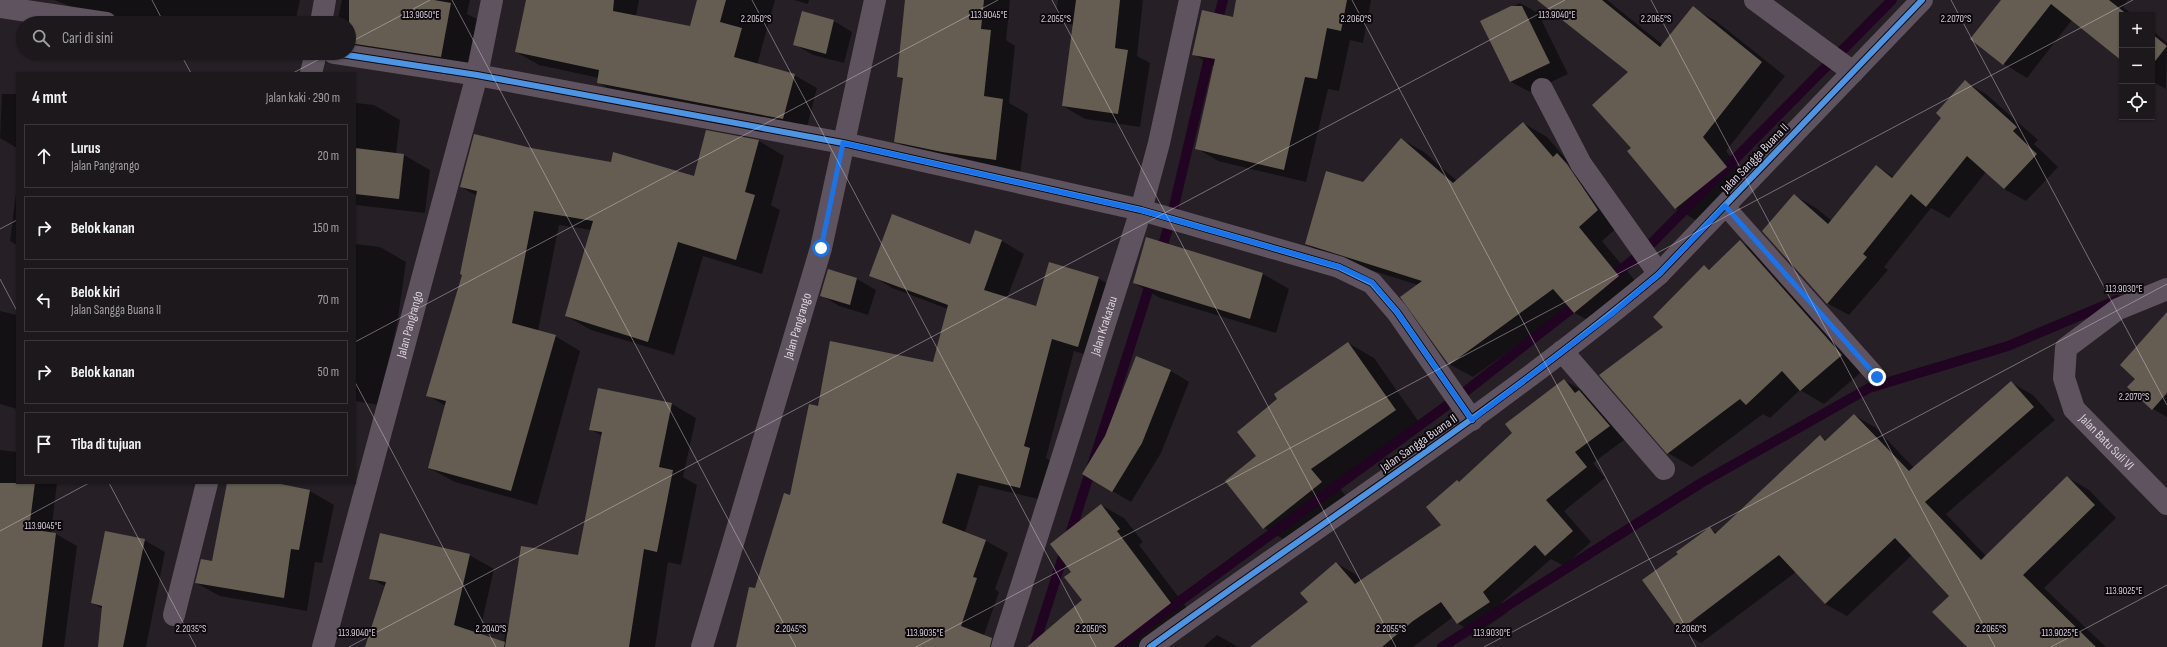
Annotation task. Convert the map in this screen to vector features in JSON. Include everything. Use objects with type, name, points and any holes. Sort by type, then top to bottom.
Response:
[{"type":"street","points":[[322,16],[325,0]]},
{"type":"street","name":"Jalan Pangrango","points":[[323,647],[478,74],[492,0]]},
{"type":"street","name":"Jalan Pangrango","points":[[702,647],[821,248],[875,0]]},
{"type":"street","name":"Jalan Krakatau","points":[[1002,647],[1140,210],[1159,143],[1190,0]]},
{"type":"street","points":[[1755,0],[1853,72]]},
{"type":"street","name":"Jalan Sangga Buana II","points":[[1150,647],[1472,420],[1612,314],[1659,274],[1922,0]]},
{"type":"street","points":[[0,7],[60,16]]},
{"type":"street","points":[[356,56],[478,74],[843,143],[1140,210],[1340,267],[1372,282],[1397,312],[1472,420]]},
{"type":"street","points":[[311,72],[314,60]]},
{"type":"street","points":[[1542,89],[1581,164],[1659,274]]},
{"type":"street","name":"Jalan Batu Suli VI","points":[[2167,289],[2118,309],[2066,348],[2064,378],[2074,410],[2167,504]]},
{"type":"street","points":[[1562,351],[1664,468]]},
{"type":"street","points":[[174,615],[208,484]]},
{"type":"lane","points":[[1725,206],[1877,377]]},
{"type":"building","points":[[349,0],[434,0],[451,3],[441,57],[356,44],[356,16],[349,16]]},
{"type":"building","points":[[526,0],[614,0],[613,11],[690,26],[697,0],[726,0],[720,22],[742,28],[734,57],[795,74],[783,119],[597,83],[599,70],[515,52]]},
{"type":"building","points":[[905,0],[984,0],[981,29],[991,30],[984,96],[1003,99],[996,160],[942,152],[894,142],[903,78],[897,77]]},
{"type":"building","points":[[1076,0],[1120,0],[1115,48],[1128,50],[1118,114],[1062,106]]},
{"type":"building","points":[[1236,0],[1347,0],[1341,31],[1327,28],[1317,79],[1305,77],[1284,170],[1195,149],[1215,59],[1192,55],[1202,10],[1233,17]]},
{"type":"building","points":[[1537,0],[1602,0],[1660,47],[1693,6],[1762,62],[1703,137],[1727,167],[1675,209],[1627,151],[1631,148],[1592,105],[1628,72]]},
{"type":"building","points":[[2001,0],[2109,0],[2124,12],[2119,12],[2119,59],[2051,4],[2003,65],[1970,39]]},
{"type":"building","points":[[1511,6],[1522,6],[1550,63],[1510,82],[1480,21]]},
{"type":"building","points":[[802,11],[834,20],[826,54],[793,45]]},
{"type":"building","points":[[2155,36],[2167,46],[2155,61]]},
{"type":"building","points":[[1965,80],[2017,127],[2013,131],[2037,154],[2004,189],[1967,156],[1926,207],[1911,194],[1863,254],[1867,257],[1827,304],[1762,231],[1794,194],[1828,224],[1876,165],[1892,178],[1941,118],[1936,113]]},
{"type":"building","points":[[1523,122],[1553,157],[1557,153],[1567,164],[1598,210],[1579,227],[1619,276],[1574,313],[1553,289],[1449,365],[1400,297],[1422,281],[1305,244],[1326,171],[1363,182],[1401,138],[1453,183]]},
{"type":"building","points":[[706,130],[759,140],[745,192],[755,195],[736,260],[678,242],[648,342],[565,316],[593,221],[534,211],[512,323],[556,335],[511,491],[428,468],[446,401],[426,396],[462,275],[460,274],[477,191],[460,187],[474,134],[531,148],[611,162],[613,152],[694,176]]},
{"type":"building","points":[[356,148],[404,154],[399,199],[356,194]]},
{"type":"building","points":[[892,214],[970,244],[975,230],[1002,240],[984,290],[1036,306],[1049,262],[1099,277],[1078,347],[1052,339],[1024,446],[1030,448],[1020,488],[957,473],[942,523],[986,540],[973,577],[977,578],[961,626],[992,638],[990,647],[736,647],[749,587],[755,588],[784,493],[790,495],[809,404],[818,406],[830,341],[933,362],[948,305],[869,276]]},
{"type":"building","points":[[1146,237],[1263,273],[1250,319],[1133,283]]},
{"type":"building","points":[[1740,240],[1842,355],[1800,391],[1782,371],[1746,405],[1740,399],[1667,454],[1599,375],[1663,327],[1653,317],[1704,265],[1709,270]]},
{"type":"building","points":[[828,269],[857,278],[850,305],[820,296]]},
{"type":"building","points":[[2167,312],[2167,393],[2152,410],[2127,387],[2135,379],[2120,365]]},
{"type":"building","points":[[1348,342],[1396,410],[1311,469],[1322,482],[1263,529],[1225,481],[1256,456],[1237,432],[1277,399],[1274,394]]},
{"type":"building","points":[[1136,356],[1171,370],[1142,443],[1112,492],[1082,474],[1105,436]]},
{"type":"building","points":[[1564,379],[1575,393],[1579,390],[1610,426],[1575,452],[1587,467],[1546,500],[1573,531],[1545,556],[1535,545],[1483,592],[1490,602],[1457,624],[1441,602],[1413,621],[1382,647],[1250,647],[1308,602],[1300,593],[1336,562],[1355,584],[1441,525],[1426,507],[1457,480],[1459,482],[1512,433],[1505,424]]},
{"type":"building","points":[[2011,381],[2034,407],[1925,502],[1981,560],[2067,476],[2095,505],[2023,575],[2096,647],[1967,647],[1932,612],[1949,596],[1895,538],[1825,604],[1779,555],[1679,631],[1642,580],[1678,554],[1676,552],[1710,527],[1715,534],[1820,435],[1825,441],[1854,414],[1909,471]]},
{"type":"building","points":[[598,388],[672,403],[659,467],[673,470],[657,552],[644,549],[629,647],[505,647],[521,546],[578,555],[602,432],[589,430]]},
{"type":"building","points":[[0,483],[35,484],[29,529],[56,533],[42,647],[0,647]]},
{"type":"building","points":[[227,484],[281,484],[310,490],[299,550],[291,549],[284,598],[195,583],[201,559],[212,561]]},
{"type":"building","points":[[1101,504],[1120,529],[1117,531],[1171,603],[1114,647],[1027,647],[1082,600],[1064,577],[1071,572],[1050,544]]},
{"type":"building","points":[[105,531],[145,539],[123,647],[98,647],[102,606],[91,603]]},
{"type":"building","points":[[380,533],[470,554],[454,625],[505,642],[504,647],[365,647],[386,582],[369,579]]},
{"type":"waterway","points":[[1216,27],[1223,0]]},
{"type":"waterway","points":[[1607,281],[1643,252],[1892,0]]},
{"type":"waterway","points":[[1160,254],[1171,219],[1212,45]]},
{"type":"waterway","points":[[1034,647],[1153,275]]},
{"type":"waterway","points":[[1442,647],[1701,483],[1869,388],[2008,346],[2117,300]]},
{"type":"waterway","points":[[1117,647],[1457,398],[1580,302]]},
{"type":"cycle path","points":[[1150,647],[1472,419],[1598,324],[1659,274],[1922,0]]},
{"type":"cycle path","points":[[356,56],[477,75],[843,143],[1141,210],[1339,267],[1372,283],[1397,312],[1472,420]]},
{"type":"route","points":[[821,248],[843,143],[1140,210],[1340,267],[1372,282],[1397,312],[1472,420],[1612,314],[1659,274],[1725,206],[1877,377]]}]
